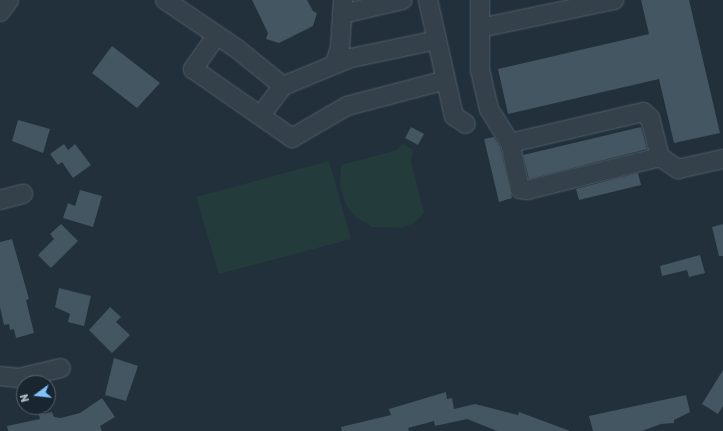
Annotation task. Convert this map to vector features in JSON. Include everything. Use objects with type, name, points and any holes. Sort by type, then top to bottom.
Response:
[{"type":"street","points":[[0,12],[9,0]]},
{"type":"street","points":[[335,63],[340,48],[343,7],[402,0]]},
{"type":"street","points":[[428,0],[454,116],[466,124]]},
{"type":"street","points":[[480,0],[480,70],[489,109],[510,143],[520,189],[527,190],[660,157]]},
{"type":"street","points":[[480,28],[614,0]]},
{"type":"street","points":[[174,3],[283,86]]},
{"type":"street","points":[[217,35],[193,69],[292,138],[347,106],[446,80]]},
{"type":"street","points":[[261,115],[283,86],[335,63],[437,40]]},
{"type":"street","points":[[510,143],[643,112],[650,118],[660,157],[678,169],[723,158]]},
{"type":"street","points":[[0,200],[23,194]]},
{"type":"street","points":[[0,376],[19,378],[61,368]]},
{"type":"green space","points":[[403,144],[413,150],[411,161],[424,213],[414,223],[401,228],[372,227],[354,216],[345,203],[340,184],[341,165],[397,150]]},
{"type":"green space","points":[[329,161],[351,239],[219,274],[196,197]]},
{"type":"building","points":[[252,0],[307,0],[313,11],[317,13],[313,26],[279,43],[266,39],[268,33]]},
{"type":"building","points":[[641,0],[689,0],[720,133],[674,143],[659,79],[508,114],[498,69],[649,34]]},
{"type":"building","points":[[112,46],[160,83],[137,108],[92,73]]},
{"type":"building","points":[[18,120],[50,129],[43,153],[12,141]]},
{"type":"building","points":[[411,127],[424,134],[418,145],[405,138]]},
{"type":"building","points":[[641,127],[647,149],[529,179],[523,155]]},
{"type":"building","points":[[494,137],[500,147],[512,198],[499,202],[484,139]]},
{"type":"building","points":[[64,144],[68,150],[75,144],[91,165],[73,178],[62,162],[58,165],[50,154]]},
{"type":"building","points":[[638,173],[641,185],[579,200],[576,189]]},
{"type":"building","points":[[80,190],[102,196],[93,227],[63,218],[68,203],[75,206]]},
{"type":"building","points":[[61,224],[78,241],[51,268],[38,255],[54,239],[50,234]]},
{"type":"building","points":[[723,224],[723,256],[719,256],[712,227]]},
{"type":"building","points":[[12,239],[29,299],[26,300],[34,333],[16,338],[14,329],[10,330],[9,324],[4,325],[0,307],[0,242]]},
{"type":"building","points":[[700,255],[705,273],[689,277],[687,270],[662,276],[660,266]]},
{"type":"building","points":[[59,288],[91,296],[84,326],[68,322],[70,314],[55,307]]},
{"type":"building","points":[[110,307],[121,317],[116,322],[130,335],[112,353],[89,330]]},
{"type":"building","points":[[114,358],[138,366],[126,401],[105,395]]},
{"type":"building","points":[[723,370],[723,406],[718,414],[702,404]]},
{"type":"building","points":[[446,392],[447,399],[452,398],[454,409],[475,404],[518,415],[519,412],[570,431],[497,431],[467,419],[435,426],[434,421],[408,428],[409,431],[342,431],[341,427],[391,415],[389,409]]},
{"type":"building","points":[[686,395],[690,412],[674,420],[674,423],[661,424],[642,431],[593,431],[589,416]]},
{"type":"building","points":[[102,398],[115,417],[100,426],[102,431],[8,431],[7,426],[40,419],[39,415],[53,415],[54,417],[61,418],[80,413]]}]
